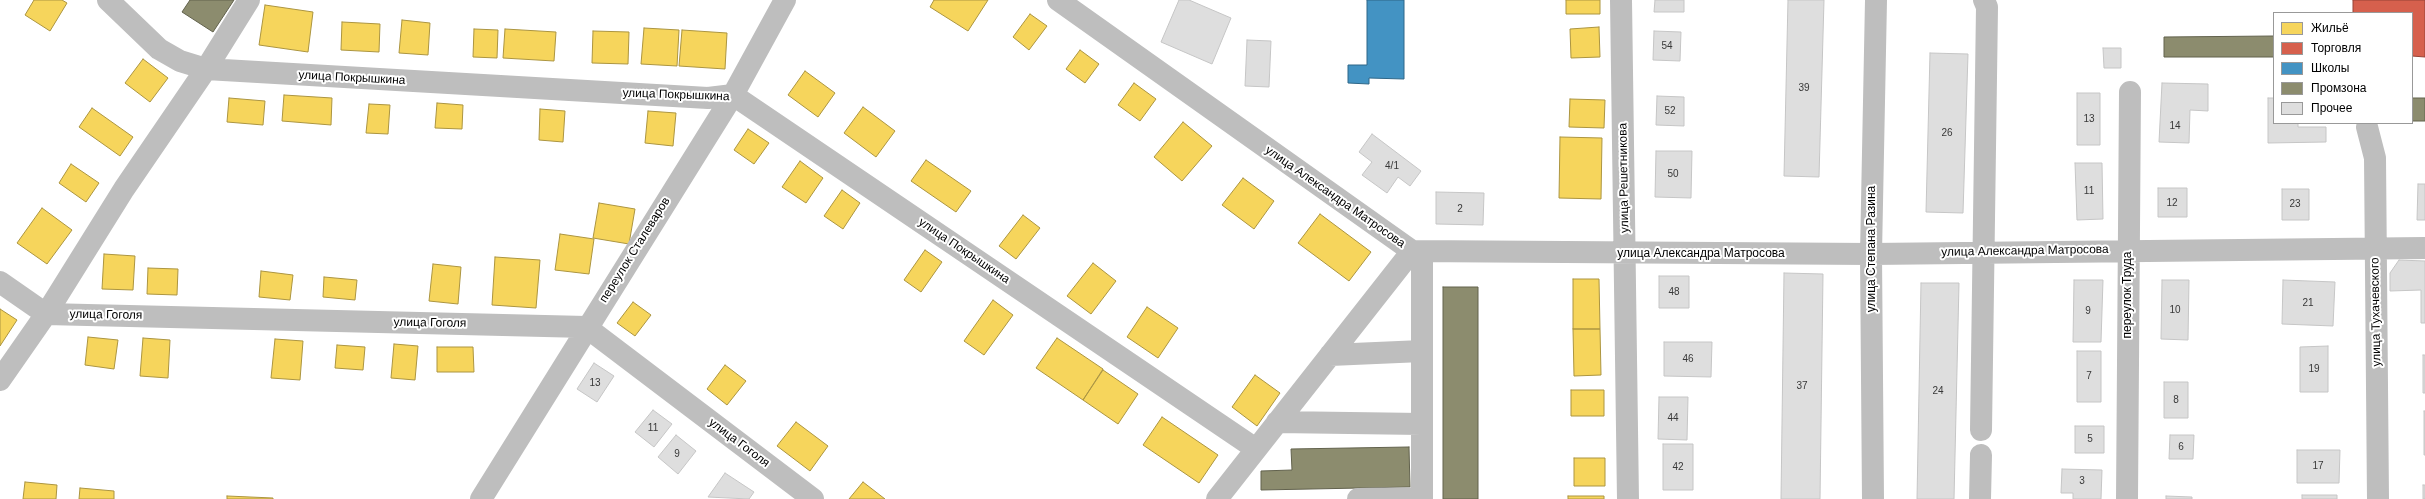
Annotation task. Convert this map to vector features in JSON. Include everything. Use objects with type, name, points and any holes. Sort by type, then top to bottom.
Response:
[{"type":"street","name":"улица Покрышкина","points":[[108,0],[159,49],[180,61],[206,69],[708,98],[733,95],[1256,449]]},
{"type":"street","points":[[0,380],[46,314],[124,188],[206,69],[249,0]]},
{"type":"street","name":"переулок Сталеваров","points":[[481,499],[586,327],[733,95],[785,0]]},
{"type":"street","name":"улица Александра Матросова","points":[[1058,0],[1417,252],[1871,254],[2128,249],[2425,248]]},
{"type":"street","name":"улица Решетникова","points":[[1621,0],[1628,499]]},
{"type":"street","name":"улица Степана Разина","points":[[1873,499],[1871,254],[1876,0]]},
{"type":"street","points":[[1981,430],[1987,7],[1984,0]]},
{"type":"street","name":"переулок Труда","points":[[2127,499],[2130,92]]},
{"type":"street","name":"улица Тухачевского","points":[[2367,127],[2375,158],[2378,499]]},
{"type":"street","points":[[1358,499],[1422,498],[1422,352],[1417,252]]},
{"type":"street","points":[[1217,499],[1330,355],[1417,252]]},
{"type":"street","points":[[0,282],[46,314]]},
{"type":"street","name":"улица Гоголя","points":[[46,314],[586,327],[813,499]]},
{"type":"street","points":[[1330,355],[1422,352]]},
{"type":"street","points":[[1277,422],[1422,424]]},
{"type":"street","points":[[1980,499],[1982,455]]},
{"type":"building: Жильё","points":[[34,0],[62,0],[67,3],[50,31],[25,15]]},
{"type":"building: Жильё","points":[[934,0],[988,0],[968,31],[930,7]]},
{"type":"building: Жильё","points":[[1566,0],[1600,0],[1600,14],[1566,14]]},
{"type":"building: Жильё","points":[[265,5],[313,12],[308,52],[259,45]]},
{"type":"building: Жильё","points":[[1030,14],[1047,26],[1029,50],[1013,37]]},
{"type":"building: Жильё","points":[[402,20],[430,23],[428,55],[399,53]]},
{"type":"building: Жильё","points":[[342,22],[380,24],[379,52],[341,50]]},
{"type":"building: Жильё","points":[[1599,27],[1600,57],[1571,58],[1570,29]]},
{"type":"building: Жильё","points":[[644,28],[679,30],[677,66],[641,64]]},
{"type":"building: Жильё","points":[[474,29],[498,30],[497,58],[473,57]]},
{"type":"building: Жильё","points":[[505,29],[556,32],[554,61],[503,58]]},
{"type":"building: Жильё","points":[[682,30],[727,33],[725,69],[679,66]]},
{"type":"building: Жильё","points":[[593,31],[629,32],[628,64],[592,63]]},
{"type":"building: Жильё","points":[[1080,50],[1099,64],[1085,83],[1066,69]]},
{"type":"building: Жильё","points":[[143,59],[168,78],[150,102],[125,83]]},
{"type":"building: Жильё","points":[[805,71],[835,93],[818,117],[788,95]]},
{"type":"building: Жильё","points":[[1134,83],[1156,99],[1140,121],[1118,105]]},
{"type":"building: Жильё","points":[[284,95],[332,98],[331,125],[282,121]]},
{"type":"building: Жильё","points":[[229,98],[265,101],[263,125],[227,122]]},
{"type":"building: Жильё","points":[[1570,99],[1605,100],[1604,128],[1569,127]]},
{"type":"building: Жильё","points":[[437,103],[463,105],[462,129],[435,128]]},
{"type":"building: Жильё","points":[[369,104],[390,105],[388,134],[366,133]]},
{"type":"building: Жильё","points":[[863,107],[895,131],[876,157],[844,133]]},
{"type":"building: Жильё","points":[[92,108],[133,137],[120,156],[79,127]]},
{"type":"building: Жильё","points":[[540,109],[565,111],[563,142],[539,140]]},
{"type":"building: Жильё","points":[[648,111],[676,113],[673,146],[645,143]]},
{"type":"building: Жильё","points":[[1183,122],[1212,146],[1182,181],[1154,157]]},
{"type":"building: Жильё","points":[[748,129],[769,143],[754,164],[734,150]]},
{"type":"building: Жильё","points":[[1560,137],[1602,138],[1601,199],[1559,198]]},
{"type":"building: Жильё","points":[[926,160],[971,191],[956,212],[911,181]]},
{"type":"building: Жильё","points":[[800,161],[823,178],[806,203],[782,187]]},
{"type":"building: Жильё","points":[[71,164],[99,183],[86,202],[59,183]]},
{"type":"building: Жильё","points":[[1243,178],[1274,201],[1254,229],[1222,205]]},
{"type":"building: Жильё","points":[[842,190],[860,203],[843,229],[824,216]]},
{"type":"building: Жильё","points":[[599,203],[635,209],[629,244],[593,238]]},
{"type":"building: Жильё","points":[[42,208],[72,230],[47,264],[17,243]]},
{"type":"building: Жильё","points":[[1320,214],[1371,252],[1349,281],[1298,243]]},
{"type":"building: Жильё","points":[[1023,215],[1040,228],[1016,259],[999,246]]},
{"type":"building: Жильё","points":[[560,234],[594,239],[589,274],[555,270]]},
{"type":"building: Жильё","points":[[925,250],[942,262],[921,292],[904,280]]},
{"type":"building: Жильё","points":[[104,254],[135,256],[133,290],[102,289]]},
{"type":"building: Жильё","points":[[495,257],[540,260],[536,308],[492,305]]},
{"type":"building: Жильё","points":[[1093,263],[1116,281],[1091,314],[1067,296]]},
{"type":"building: Жильё","points":[[433,264],[461,267],[458,304],[429,301]]},
{"type":"building: Жильё","points":[[148,268],[178,269],[177,295],[147,294]]},
{"type":"building: Жильё","points":[[261,271],[293,275],[290,300],[259,297]]},
{"type":"building: Жильё","points":[[324,277],[357,280],[355,300],[323,297]]},
{"type":"building: Жильё","points":[[1573,279],[1599,279],[1600,329],[1573,329]]},
{"type":"building: Жильё","points":[[993,300],[1013,315],[984,355],[964,341]]},
{"type":"building: Жильё","points":[[633,302],[651,315],[635,336],[617,323]]},
{"type":"building: Жильё","points":[[1147,307],[1178,328],[1158,358],[1127,337]]},
{"type":"building: Жильё","points":[[0,309],[17,320],[0,346]]},
{"type":"building: Жильё","points":[[1573,329],[1600,329],[1601,375],[1574,376]]},
{"type":"building: Жильё","points":[[88,337],[118,340],[114,369],[85,365]]},
{"type":"building: Жильё","points":[[143,338],[170,340],[168,378],[140,376]]},
{"type":"building: Жильё","points":[[1057,338],[1103,369],[1083,400],[1036,368]]},
{"type":"building: Жильё","points":[[275,339],[303,341],[300,380],[271,378]]},
{"type":"building: Жильё","points":[[394,344],[418,346],[415,380],[391,378]]},
{"type":"building: Жильё","points":[[337,345],[365,347],[363,370],[335,368]]},
{"type":"building: Жильё","points":[[437,347],[473,347],[474,372],[437,372]]},
{"type":"building: Жильё","points":[[725,365],[746,381],[727,405],[707,389]]},
{"type":"building: Жильё","points":[[1103,370],[1138,394],[1118,424],[1083,400]]},
{"type":"building: Жильё","points":[[1255,375],[1280,393],[1257,426],[1232,407]]},
{"type":"building: Жильё","points":[[1571,390],[1604,390],[1604,416],[1571,416]]},
{"type":"building: Жильё","points":[[1162,417],[1218,455],[1199,483],[1143,445]]},
{"type":"building: Жильё","points":[[796,422],[828,446],[810,471],[777,446]]},
{"type":"building: Жильё","points":[[1574,458],[1605,458],[1605,486],[1574,486]]},
{"type":"building: Жильё","points":[[25,482],[57,485],[56,499],[23,499]]},
{"type":"building: Жильё","points":[[863,482],[885,499],[849,499]]},
{"type":"building: Жильё","points":[[80,488],[114,491],[114,499],[79,499]]},
{"type":"building: Жильё","points":[[227,496],[273,498],[273,499],[227,499]]},
{"type":"building: Жильё","points":[[1568,496],[1604,496],[1604,499],[1568,499]]},
{"type":"building: Торговля","points":[[2353,0],[2425,0],[2425,57],[2413,56],[2413,12],[2353,12]]},
{"type":"building: Школы","points":[[1367,0],[1404,0],[1404,79],[1369,78],[1369,84],[1348,83],[1348,65],[1367,65]]},
{"type":"building: Промзона","points":[[190,0],[234,0],[213,32],[182,12]]},
{"type":"building: Промзона","points":[[2273,36],[2273,57],[2164,57],[2164,37]]},
{"type":"building: Промзона","points":[[2413,98],[2425,98],[2425,121],[2413,121]]},
{"type":"building: Промзона","points":[[1443,287],[1478,287],[1478,499],[1443,499]]},
{"type":"building: Промзона","points":[[1409,447],[1410,487],[1261,490],[1261,471],[1292,470],[1291,449]]},
{"type":"building: Прочее","points":[[1179,0],[1189,0],[1231,18],[1212,64],[1161,42]]},
{"type":"building: Прочее","points":[[1655,0],[1684,0],[1684,12],[1654,12]]},
{"type":"building: Прочее","points":[[1788,0],[1824,0],[1819,177],[1784,176]]},
{"type":"building: Прочее","points":[[1654,31],[1681,32],[1680,61],[1653,60]]},
{"type":"building: Прочее","points":[[1247,40],[1271,41],[1269,87],[1245,86]]},
{"type":"building: Прочее","points":[[2103,48],[2121,48],[2121,68],[2104,68]]},
{"type":"building: Прочее","points":[[1930,53],[1968,54],[1963,213],[1926,212]]},
{"type":"building: Прочее","points":[[2162,83],[2208,84],[2208,111],[2190,110],[2189,143],[2159,142]]},
{"type":"building: Прочее","points":[[2077,93],[2100,93],[2100,145],[2077,145]]},
{"type":"building: Прочее","points":[[1657,96],[1684,97],[1684,126],[1656,125]]},
{"type":"building: Прочее","points":[[2268,98],[2273,98],[2273,124],[2298,124],[2298,127],[2326,127],[2326,142],[2268,143]]},
{"type":"building: Прочее","points":[[1372,134],[1421,171],[1410,186],[1398,177],[1387,193],[1362,175],[1372,162],[1359,152]]},
{"type":"building: Прочее","points":[[1656,151],[1692,151],[1691,198],[1655,197]]},
{"type":"building: Прочее","points":[[2075,163],[2102,163],[2103,219],[2077,220]]},
{"type":"building: Прочее","points":[[2418,184],[2425,184],[2425,220],[2417,220]]},
{"type":"building: Прочее","points":[[2158,188],[2187,188],[2187,217],[2158,217]]},
{"type":"building: Прочее","points":[[2282,189],[2309,189],[2309,220],[2282,220]]},
{"type":"building: Прочее","points":[[1436,192],[1484,193],[1483,225],[1436,224]]},
{"type":"building: Прочее","points":[[2399,260],[2425,261],[2425,323],[2421,323],[2421,290],[2390,291],[2390,273]]},
{"type":"building: Прочее","points":[[1784,273],[1823,274],[1820,499],[1781,499]]},
{"type":"building: Прочее","points":[[1659,276],[1689,276],[1689,308],[1659,308]]},
{"type":"building: Прочее","points":[[2074,280],[2103,280],[2101,342],[2073,342]]},
{"type":"building: Прочее","points":[[2162,280],[2189,280],[2188,340],[2161,339]]},
{"type":"building: Прочее","points":[[2283,280],[2335,282],[2333,326],[2282,324]]},
{"type":"building: Прочее","points":[[1921,283],[1959,283],[1954,499],[1917,499]]},
{"type":"building: Прочее","points":[[1664,342],[1712,342],[1711,377],[1664,376]]},
{"type":"building: Прочее","points":[[2328,346],[2328,392],[2300,392],[2300,347]]},
{"type":"building: Прочее","points":[[2077,351],[2101,351],[2101,402],[2077,402]]},
{"type":"building: Прочее","points":[[2423,355],[2425,355],[2425,393],[2423,393]]},
{"type":"building: Прочее","points":[[594,363],[614,376],[597,402],[577,389]]},
{"type":"building: Прочее","points":[[2164,382],[2188,382],[2188,418],[2164,418]]},
{"type":"building: Прочее","points":[[1659,397],[1688,397],[1687,440],[1658,439]]},
{"type":"building: Прочее","points":[[653,410],[672,424],[654,447],[635,432]]},
{"type":"building: Прочее","points":[[2425,411],[2425,455],[2424,455]]},
{"type":"building: Прочее","points":[[2075,426],[2104,426],[2104,453],[2075,453]]},
{"type":"building: Прочее","points":[[676,435],[696,451],[678,474],[658,457]]},
{"type":"building: Прочее","points":[[2170,435],[2194,435],[2193,459],[2169,459]]},
{"type":"building: Прочее","points":[[1663,444],[1693,444],[1693,490],[1663,490]]},
{"type":"building: Прочее","points":[[2297,450],[2340,450],[2339,483],[2297,483]]},
{"type":"building: Прочее","points":[[2062,469],[2102,470],[2101,499],[2073,499],[2073,493],[2061,493]]},
{"type":"building: Прочее","points":[[725,473],[754,492],[749,499],[708,497]]},
{"type":"building: Прочее","points":[[2423,485],[2425,485],[2425,499],[2423,499]]},
{"type":"building: Прочее","points":[[2302,495],[2337,495],[2337,499],[2302,499]]},
{"type":"building: Прочее","points":[[2166,496],[2192,497],[2192,499],[2166,499]]}]
